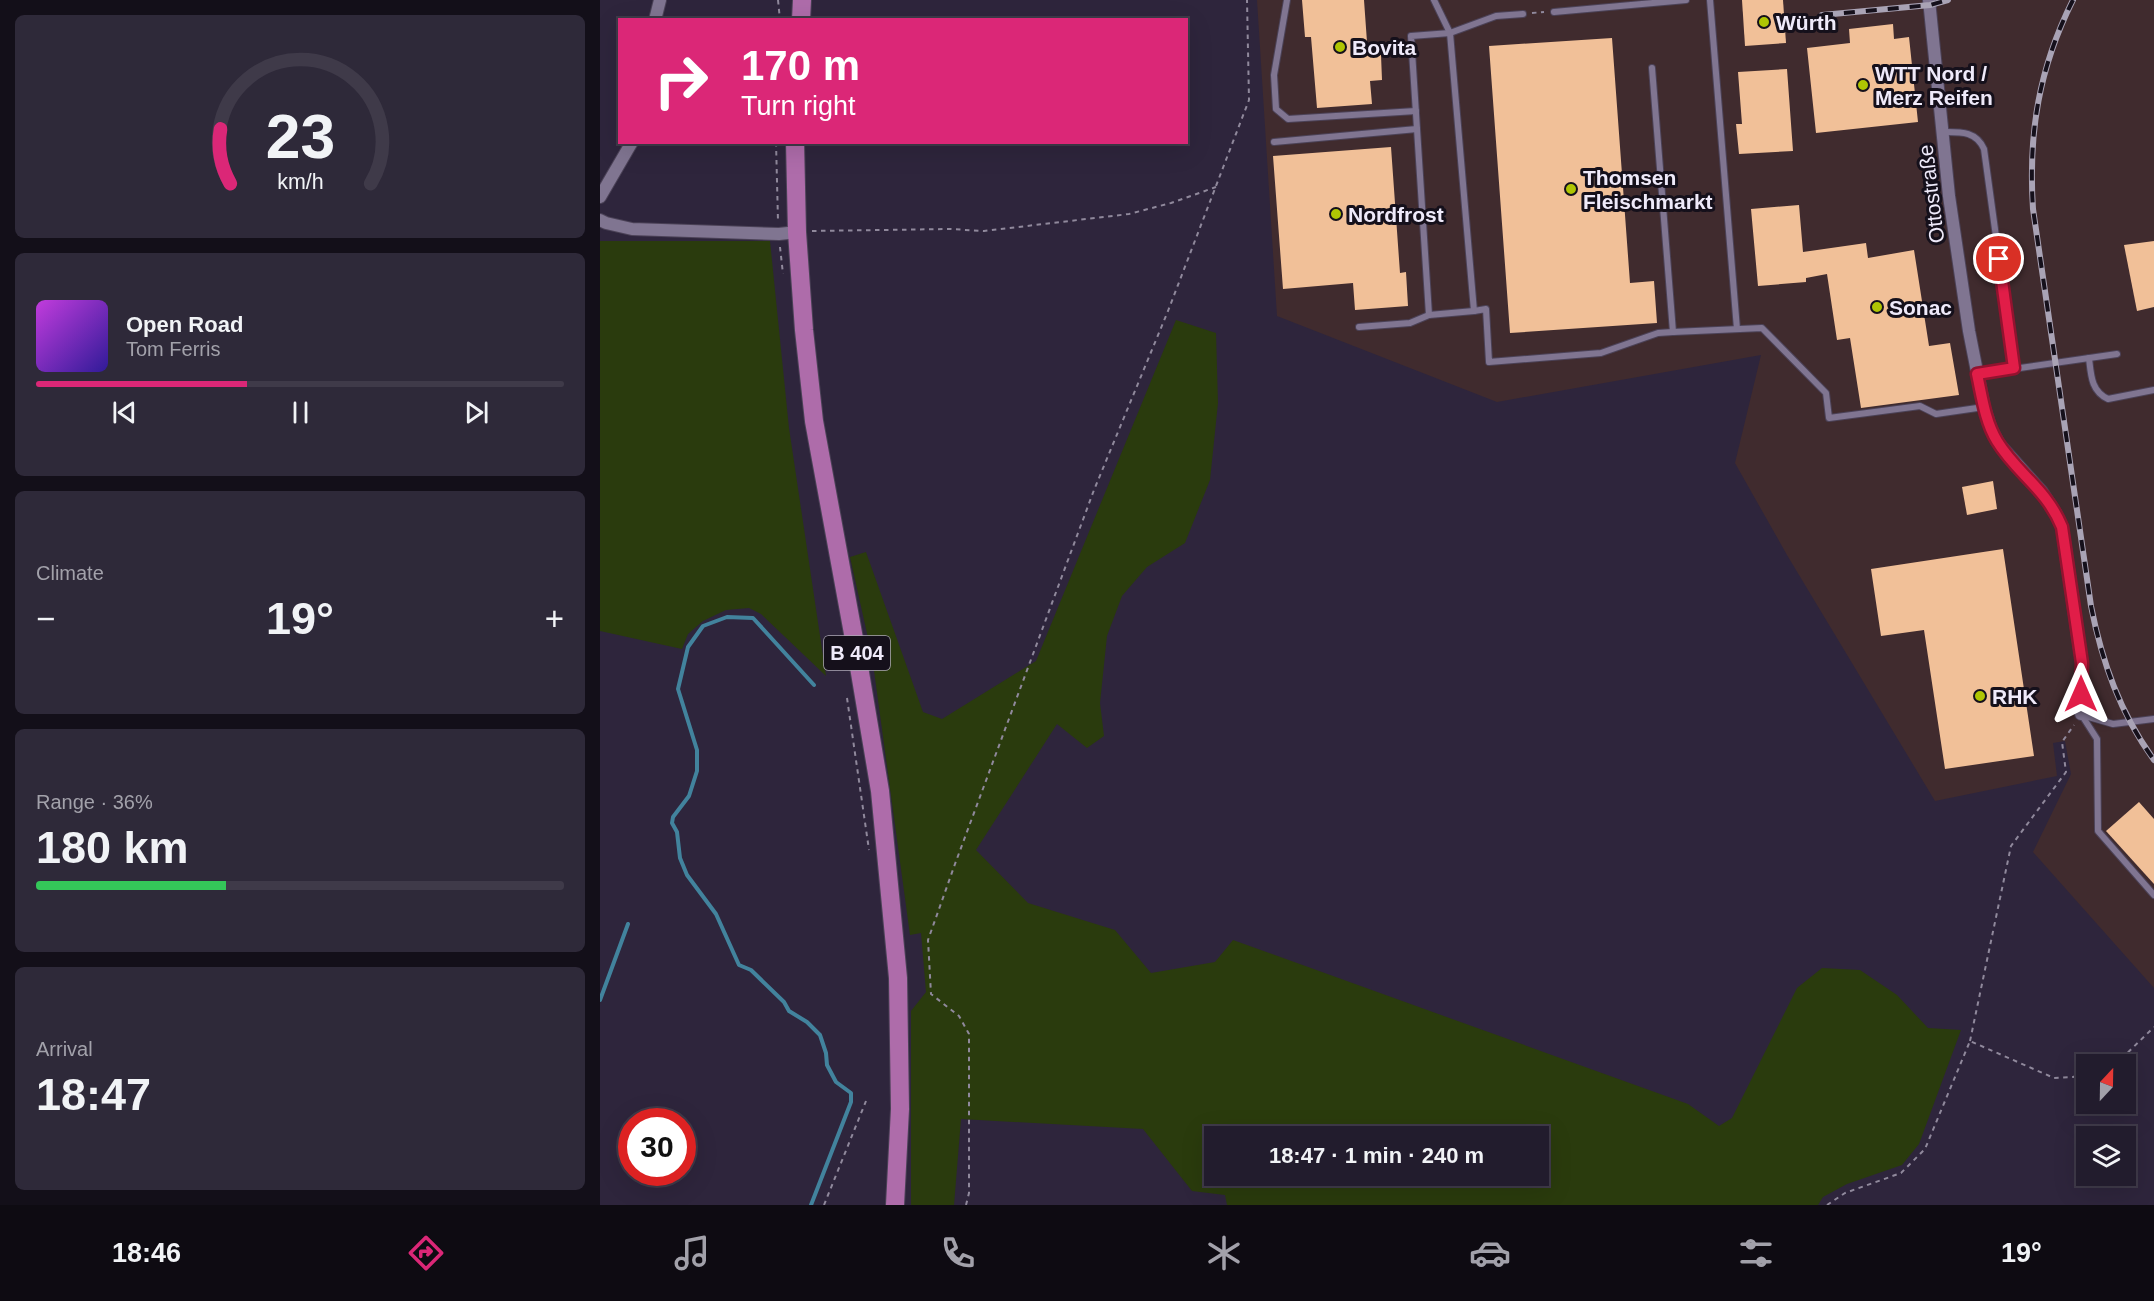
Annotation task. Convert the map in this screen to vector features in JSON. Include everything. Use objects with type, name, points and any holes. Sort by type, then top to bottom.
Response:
[{"type":"main road","points":[[801,18],[802,0]]},
{"type":"main road","name":"B 404","points":[[795,144],[788,233],[804,330],[814,421],[858,655],[881,803],[898,978],[900,1110],[895,1205]]},
{"type":"street","points":[[656,18],[660,0]]},
{"type":"street","name":"Ottostraße","points":[[1929,0],[1954,230],[1969,331],[1984,407],[1997,441],[2042,492],[2062,527],[2082,663],[2081,714]]},
{"type":"street","points":[[600,197],[631,144]]},
{"type":"street","points":[[600,219],[606,223],[632,229],[788,233]]},
{"type":"lane","points":[[1287,0],[1274,75],[1276,109],[1288,119],[1416,111]]},
{"type":"lane","points":[[1434,0],[1450,33],[1474,311]]},
{"type":"lane","points":[[1554,12],[1686,0]]},
{"type":"lane","points":[[1710,0],[1737,329]]},
{"type":"lane","points":[[1429,315],[1411,36],[1450,33],[1496,16],[1523,14]]},
{"type":"lane","points":[[1652,68],[1673,332]]},
{"type":"lane","points":[[1274,142],[1417,129]]},
{"type":"lane","points":[[1943,132],[1969,134],[1980,141],[1984,149],[2014,368]]},
{"type":"lane","points":[[1359,327],[1410,323],[1429,315],[1486,309],[1489,362],[1601,353],[1658,333],[1762,328],[1826,393],[1829,418],[1920,405],[1936,414],[1984,407]]},
{"type":"lane","points":[[1977,374],[2117,354]]},
{"type":"lane","points":[[2089,358],[2093,385],[2102,396],[2108,399],[2154,390]]},
{"type":"lane","points":[[2081,714],[2113,724],[2154,719]]},
{"type":"lane","points":[[2081,714],[2097,738],[2098,831],[2154,895]]},
{"type":"path","points":[[778,0],[780,18]]},
{"type":"path","points":[[966,1205],[969,1193],[969,1034],[959,1016],[931,994],[928,940],[1094,490],[1168,311],[1250,100],[1247,0]]},
{"type":"path","points":[[1523,14],[1554,12]]},
{"type":"path","points":[[776,144],[788,233],[784,282]]},
{"type":"path","points":[[788,233],[950,229],[984,231],[1129,214],[1172,203],[1216,187]]},
{"type":"path","points":[[847,698],[869,851]]},
{"type":"path","points":[[1827,1205],[1845,1193],[1901,1173],[1925,1149],[1970,1041],[2011,846],[2066,772],[2062,742],[2081,714]]},
{"type":"path","points":[[2126,1054],[2154,1027]]},
{"type":"path","points":[[1970,1041],[2054,1078],[2076,1076]]},
{"type":"path","points":[[824,1205],[866,1101]]},
{"type":"shaded area","points":[[1257,0],[2154,0],[2154,988],[2033,852],[2071,774],[2065,741],[2053,743],[2057,776],[1935,801],[1787,555],[1735,463],[1761,355],[1497,402],[1277,316]]},
{"type":"green space","points":[[600,241],[770,241],[789,428],[826,676],[761,614],[749,608],[726,610],[703,621],[688,634],[682,649],[600,631]]},
{"type":"green space","points":[[1176,320],[1216,333],[1218,403],[1210,480],[1185,543],[1147,567],[1122,596],[1107,636],[1100,703],[1104,736],[1087,748],[1057,724],[976,850],[1028,903],[1115,930],[1151,973],[1215,962],[1233,940],[1688,1104],[1719,1126],[1732,1118],[1797,988],[1822,968],[1860,970],[1897,995],[1928,1028],[1961,1030],[1919,1144],[1902,1165],[1847,1184],[1823,1197],[1818,1205],[1227,1205],[1225,1195],[1192,1191],[1143,1129],[961,1119],[954,1205],[911,1205],[911,1011],[926,992],[921,933],[910,935],[872,656],[850,557],[866,552],[923,712],[942,719],[1036,661]]},
{"type":"building","name":"Bovita","points":[[1302,0],[1364,0],[1368,56],[1381,55],[1382,80],[1370,81],[1372,104],[1317,108],[1311,37],[1305,37]]},
{"type":"building","name":"Würth","points":[[1742,0],[1783,0],[1786,43],[1745,46]]},
{"type":"building","name":"WTT Nord / Merz Reifen","points":[[1893,24],[1894,39],[1909,37],[1918,122],[1816,133],[1807,48],[1850,43],[1849,29]]},
{"type":"building","points":[[1612,38],[1630,283],[1654,281],[1657,323],[1510,333],[1489,46]]},
{"type":"building","points":[[1787,69],[1793,151],[1739,154],[1736,124],[1742,124],[1738,72]]},
{"type":"building","name":"Nordfrost","points":[[1391,147],[1400,273],[1406,272],[1408,306],[1355,310],[1353,283],[1283,289],[1273,156]]},
{"type":"building","name":"Sonac","points":[[1799,205],[1803,252],[1866,243],[1868,258],[1914,250],[1929,346],[1950,343],[1959,395],[1861,408],[1850,338],[1837,340],[1827,274],[1806,278],[1806,282],[1758,286],[1751,209]]},
{"type":"building","points":[[2154,241],[2154,307],[2137,311],[2124,245]]},
{"type":"building","points":[[1993,481],[1997,509],[1967,515],[1962,487]]},
{"type":"building","name":"RHK","points":[[2003,549],[2034,756],[1945,769],[1924,630],[1881,636],[1871,569]]},
{"type":"building","points":[[2139,802],[2154,819],[2154,884],[2106,831]]},
{"type":"waterway","points":[[811,1205],[851,1102],[851,1093],[836,1082],[827,1065],[820,1035],[807,1022],[789,1011],[784,1002],[751,970],[739,965],[716,914],[687,875],[680,858],[677,832],[672,823],[673,817],[689,796],[697,771],[697,750],[678,689],[688,647],[703,626],[727,617],[753,618],[814,685]]},
{"type":"waterway","points":[[600,1000],[628,924]]},
{"type":"railway","points":[[1822,15],[1930,5],[1948,0]]},
{"type":"railway","points":[[2073,0],[2052,51],[2038,102],[2032,154],[2033,209],[2095,627],[2122,705],[2154,760]]},
{"type":"place","name":"Würth","points":[[1764,22]]},
{"type":"place","name":"Bovita","points":[[1340,47]]},
{"type":"place","name":"WTT Nord / Merz Reifen","points":[[1863,85]]},
{"type":"place","name":"Thomsen Fleischmarkt","points":[[1571,189]]},
{"type":"place","name":"Nordfrost","points":[[1336,214]]},
{"type":"place","name":"Sonac","points":[[1877,307]]},
{"type":"place","name":"RHK","points":[[1980,696]]},
{"type":"route","points":[[1999,259],[2014,368],[1977,374],[1987,418],[1997,441],[2042,492],[2062,527],[2082,663],[2081,694]]}]
